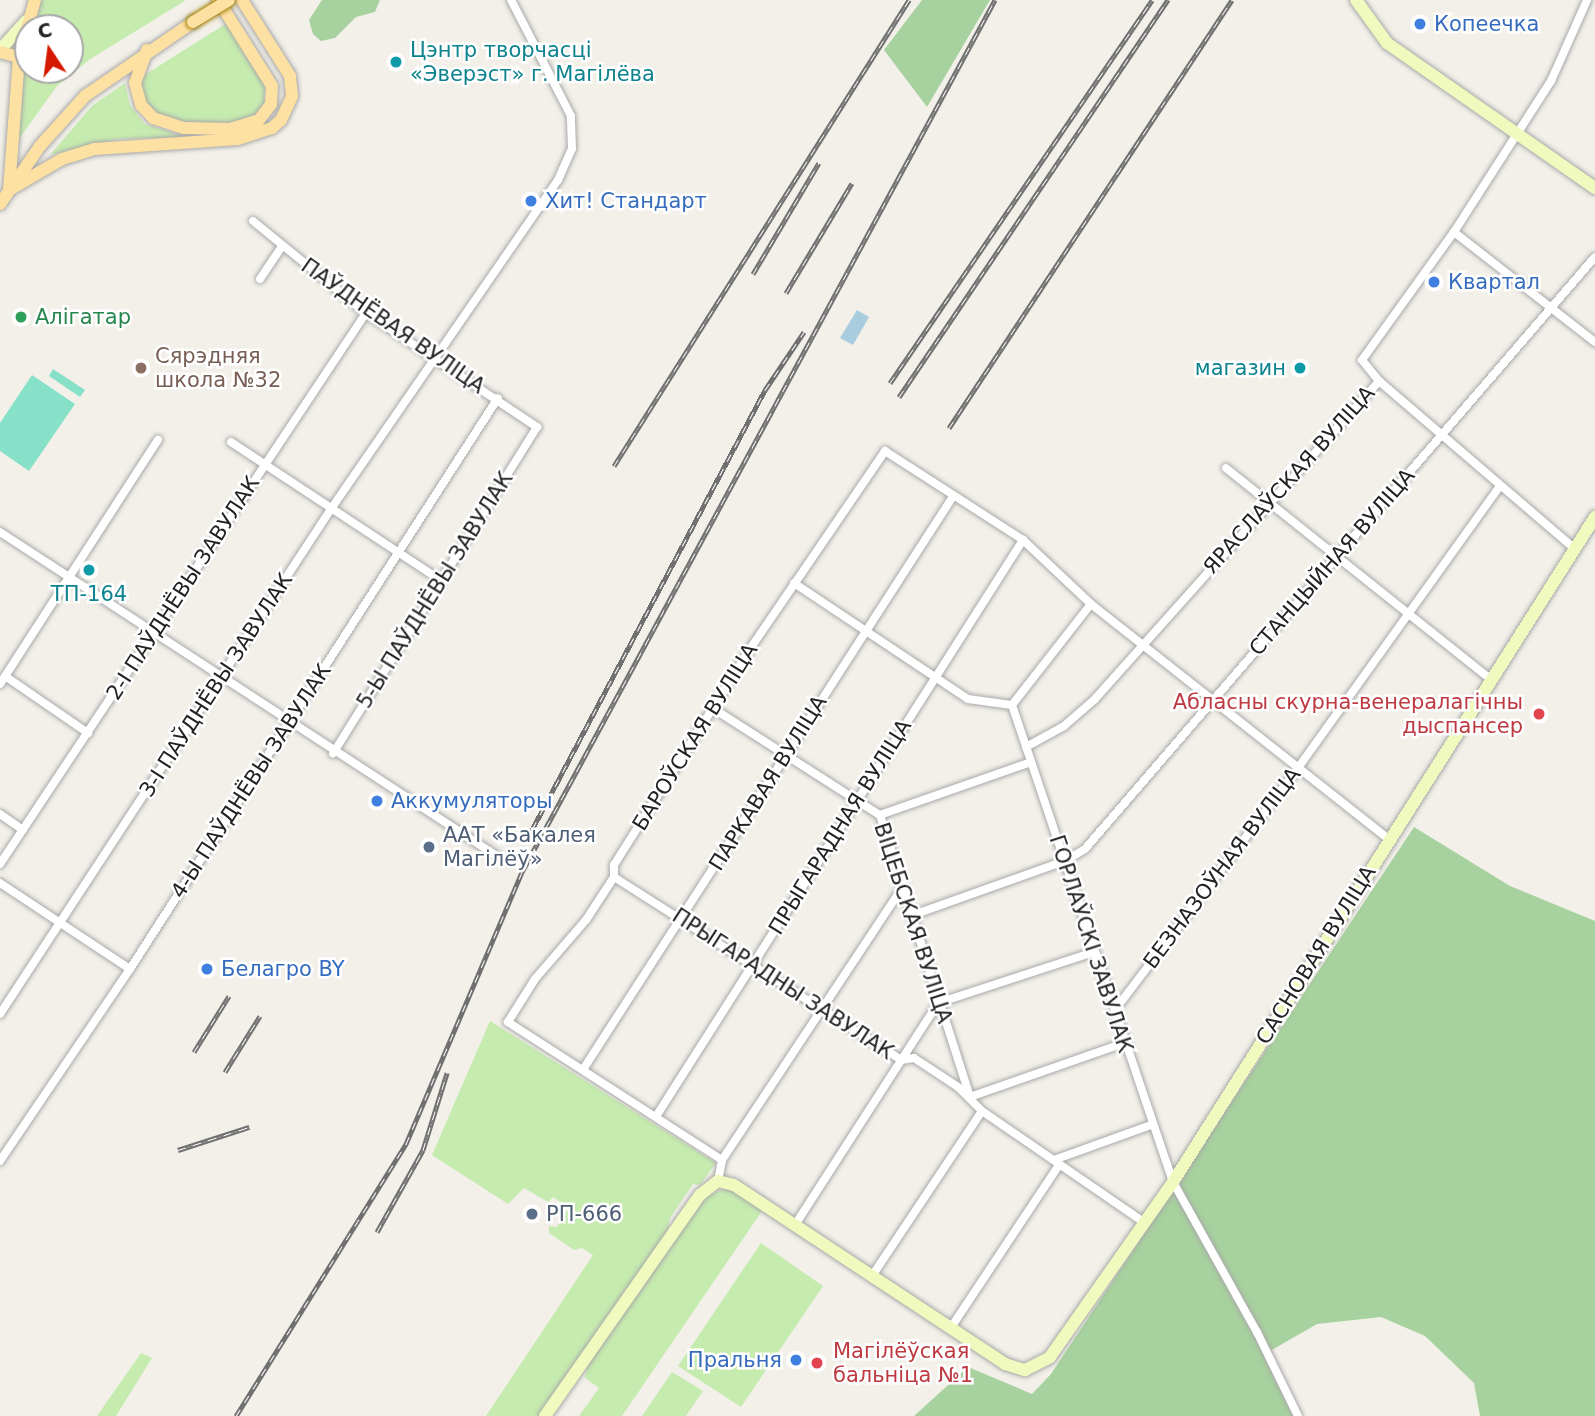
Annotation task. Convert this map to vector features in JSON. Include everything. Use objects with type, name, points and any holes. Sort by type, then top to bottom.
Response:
[{"type":"main road","points":[[147,50],[135,83],[141,106],[153,118],[184,128],[230,129],[259,120],[271,104],[272,86],[218,0]]},
{"type":"main road","points":[[0,204],[68,113],[147,50],[229,0]]},
{"type":"main road","points":[[9,190],[62,159],[95,149],[117,144],[238,139],[272,128],[282,120],[292,96],[290,76],[242,0]]},
{"type":"main road","points":[[1356,0],[1387,43],[1595,188]]},
{"type":"main road","points":[[0,51],[14,35]]},
{"type":"main road","points":[[9,190],[17,84]]},
{"type":"main road","name":"САСНОВАЯ ВУЛІЦА","points":[[950,1329],[1017,1369],[1040,1365],[1050,1357],[1173,1182],[1490,678],[1595,517]]},
{"type":"main road","points":[[545,1416],[700,1195],[718,1181],[734,1185],[950,1329]]},
{"type":"street","name":"3-І ПАЎДНЁВЫ ЗАВУЛАК","points":[[0,1014],[331,509],[554,188],[572,149],[571,116],[564,97],[511,0]]},
{"type":"street","name":"ЯРАСЛАЎСКАЯ ВУЛІЦА","points":[[1026,747],[1064,726],[1094,700],[1268,501],[1379,381],[1362,360],[1454,232],[1551,81],[1587,0]]},
{"type":"street","name":"ПАЎДНЁВАЯ ВУЛІЦА","points":[[253,221],[281,248],[366,313],[435,356],[537,427]]},
{"type":"street","points":[[1454,232],[1595,342]]},
{"type":"street","points":[[260,279],[281,248]]},
{"type":"street","name":"СТАНЦЫЙНАЯ ВУЛІЦА","points":[[913,915],[1065,861],[1085,849],[1595,257]]},
{"type":"street","name":"2-І ПАЎДНЁВЫ ЗАВУЛАК","points":[[0,864],[366,313]]},
{"type":"street","points":[[1379,381],[1499,487],[1574,548]]},
{"type":"street","name":"4-Ы ПАЎДНЁВЫ ЗАВУЛАК","points":[[0,1161],[130,969],[498,398]]},
{"type":"street","name":"5-Ы ПАЎДНЁВЫ ЗАВУЛАК","points":[[333,753],[537,427]]},
{"type":"street","points":[[88,733],[2,680],[158,440]]},
{"type":"street","points":[[231,442],[442,581]]},
{"type":"street","name":"БАРОЎСКАЯ ВУЛІЦА","points":[[584,1068],[574,1068],[508,1022],[614,877],[614,865],[794,583],[885,451],[953,498]]},
{"type":"street","points":[[1226,468],[1490,678]]},
{"type":"street","name":"БЕЗНАЗОЎНАЯ ВУЛІЦА","points":[[1115,1010],[1298,768],[1499,487]]},
{"type":"street","points":[[953,498],[1023,540],[1091,604],[1141,645],[1390,839]]},
{"type":"street","name":"ПАРКАВАЯ ВУЛІЦА","points":[[584,1068],[953,498]]},
{"type":"street","points":[[0,532],[333,753],[503,860]]},
{"type":"street","name":"ПРЫГАРАДНАЯ ВУЛІЦА","points":[[657,1115],[1023,540]]},
{"type":"street","points":[[794,583],[968,699],[1012,705],[1091,604]]},
{"type":"street","name":"ГОРЛАЎСКІ ЗАВУЛАК","points":[[1012,705],[1151,1125],[1173,1182],[1257,1332],[1298,1416]]},
{"type":"street","name":"ВІЦЕБСКАЯ ВУЛІЦА","points":[[714,709],[857,803],[880,815],[970,1097]]},
{"type":"street","points":[[880,815],[1031,762]]},
{"type":"street","points":[[0,814],[23,830]]},
{"type":"street","name":"ПРЫГАРАДНЫ ЗАВУЛАК","points":[[614,877],[901,1060],[914,1058],[970,1097],[982,1111]]},
{"type":"street","points":[[0,883],[130,969]]},
{"type":"street","points":[[718,1181],[722,1160],[902,888]]},
{"type":"street","points":[[795,1225],[938,1003],[1094,952]]},
{"type":"street","points":[[970,1097],[1124,1043]]},
{"type":"street","points":[[584,1068],[722,1160]]},
{"type":"street","points":[[872,1276],[982,1111],[1145,1223]]},
{"type":"street","points":[[950,1329],[1057,1163],[1151,1125]]},
{"type":"green space","points":[[38,0],[186,0],[84,64],[84,14],[34,14]]},
{"type":"green space","points":[[322,0],[380,0],[375,12],[356,17],[335,38],[321,41],[313,34],[309,20]]},
{"type":"green space","points":[[922,0],[990,0],[927,107],[884,50]]},
{"type":"green space","points":[[227,23],[265,81],[264,103],[257,115],[248,122],[202,126],[155,116],[142,100],[141,81],[146,74]]},
{"type":"green space","points":[[125,83],[130,105],[145,124],[186,137],[117,139],[50,155],[92,106]]},
{"type":"green space","points":[[22,84],[59,84],[57,86],[16,143]]},
{"type":"green space","points":[[53,369],[85,390],[80,397],[49,376]]},
{"type":"green space","points":[[32,375],[75,404],[29,471],[0,451],[0,423]]},
{"type":"green space","points":[[1414,827],[1510,886],[1595,921],[1595,1416],[1480,1416],[1474,1383],[1425,1336],[1381,1317],[1317,1324],[1265,1354],[1297,1416],[914,1416],[968,1367],[1032,1394],[1051,1374]]},
{"type":"green space","points":[[490,1021],[716,1163],[700,1185],[693,1184],[670,1218],[667,1233],[539,1416],[486,1416],[593,1255],[582,1248],[574,1250],[549,1233],[549,1226],[557,1227],[569,1208],[553,1197],[548,1202],[524,1188],[508,1204],[432,1155]]},
{"type":"green space","points":[[728,1188],[762,1211],[622,1416],[579,1416],[599,1388],[585,1378],[587,1367],[703,1197]]},
{"type":"green space","points":[[761,1243],[823,1286],[741,1407],[678,1366]]},
{"type":"green space","points":[[141,1353],[152,1358],[116,1416],[97,1416]]},
{"type":"green space","points":[[672,1372],[703,1391],[686,1416],[642,1416]]},
{"type":"water","points":[[857,310],[869,317],[853,345],[840,338]]},
{"type":"railway","points":[[614,466],[909,0]]},
{"type":"railway","points":[[236,1416],[406,1144],[523,870],[995,0]]},
{"type":"railway","points":[[890,383],[1152,0]]},
{"type":"railway","points":[[899,397],[1168,0]]},
{"type":"railway","points":[[949,428],[1232,0]]},
{"type":"railway","points":[[753,274],[819,163]]},
{"type":"railway","points":[[786,293],[852,183]]},
{"type":"railway","points":[[525,843],[765,390],[804,332]]},
{"type":"railway","points":[[194,1052],[229,996]]},
{"type":"railway","points":[[225,1072],[260,1016]]},
{"type":"railway","points":[[377,1232],[423,1150],[447,1073]]},
{"type":"railway","points":[[178,1150],[249,1127]]},
{"type":"place","name":"Копеечка","points":[[1420,24]]},
{"type":"place","name":"Цэнтр творчасці «Эверэст» г. Магілёва","points":[[396,62]]},
{"type":"place","name":"Хит! Стандарт","points":[[531,201]]},
{"type":"place","name":"Квартал","points":[[1434,282]]},
{"type":"place","name":"Алігатар","points":[[21,317]]},
{"type":"place","name":"Сярэдняя школа №32","points":[[141,368]]},
{"type":"place","name":"магазин","points":[[1300,368]]},
{"type":"place","name":"ТП-164","points":[[89,570]]},
{"type":"place","name":"Абласны скурна-венералагічны дыспансер","points":[[1539,714]]},
{"type":"place","name":"Аккумуляторы","points":[[377,801]]},
{"type":"place","name":"ААТ «Бакалея Магілёў»","points":[[429,847]]},
{"type":"place","name":"Белагро BY","points":[[207,969]]},
{"type":"place","name":"РП-666","points":[[532,1214]]},
{"type":"place","name":"Пральня","points":[[796,1360]]},
{"type":"place","name":"Магілёўская бальніца №1","points":[[817,1363]]}]
